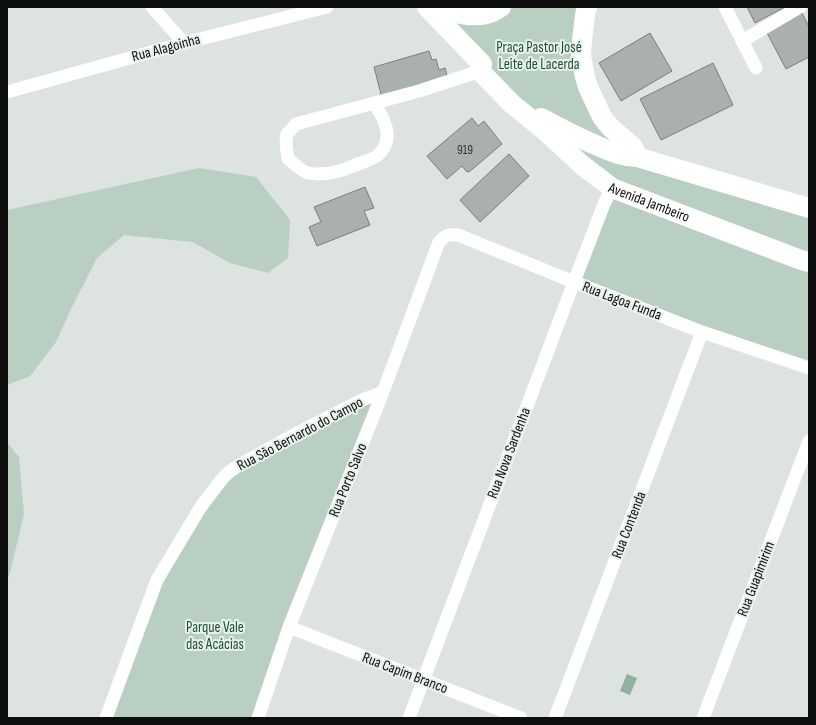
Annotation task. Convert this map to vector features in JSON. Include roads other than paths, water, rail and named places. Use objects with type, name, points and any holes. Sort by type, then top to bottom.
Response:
[{"type":"main road","points":[[427,7],[482,64],[480,71],[512,104],[618,154],[636,157],[809,208]]},
{"type":"main road","points":[[439,7],[443,10],[457,14],[471,15],[488,14],[501,7]]},
{"type":"main road","points":[[587,7],[581,56],[588,87],[602,117],[611,128],[633,148],[636,157]]},
{"type":"main road","name":"Avenida Jambeiro","points":[[512,104],[543,129],[582,165],[612,188],[809,262]]},
{"type":"street","points":[[152,7],[184,43]]},
{"type":"street","name":"Rua Alagoinha","points":[[7,92],[184,43],[327,7]]},
{"type":"street","points":[[725,7],[756,68]]},
{"type":"street","points":[[742,41],[800,7]]},
{"type":"street","points":[[374,103],[382,114],[387,131],[387,145],[377,156],[345,169],[322,174],[306,173],[288,158],[286,144],[287,134],[296,124],[374,103],[419,91],[480,71]]},
{"type":"street","name":"Rua Nova Sardenha","points":[[409,718],[574,282],[604,204],[612,188]]},
{"type":"street","name":"Rua Lagoa Funda","points":[[439,242],[445,236],[450,234],[458,235],[702,332],[809,368]]},
{"type":"street","name":"Rua Porto Salvo","points":[[258,718],[289,627],[383,392],[439,242]]},
{"type":"street","name":"Rua Contenda","points":[[555,718],[702,332]]},
{"type":"street","name":"Rua São Bernardo do Campo","points":[[106,718],[157,580],[200,508],[222,479],[236,467],[299,432],[362,400],[383,392]]},
{"type":"street","name":"Rua Guapimirim","points":[[703,718],[809,441]]},
{"type":"street","name":"Rua Capim Branco","points":[[289,627],[521,718]]},
{"type":"park label","name":"Praça Pastor José Leite de Lacerda","points":[[539,56]]},
{"type":"park label","name":"Parque Vale das Acácias","points":[[215,636]]}]
